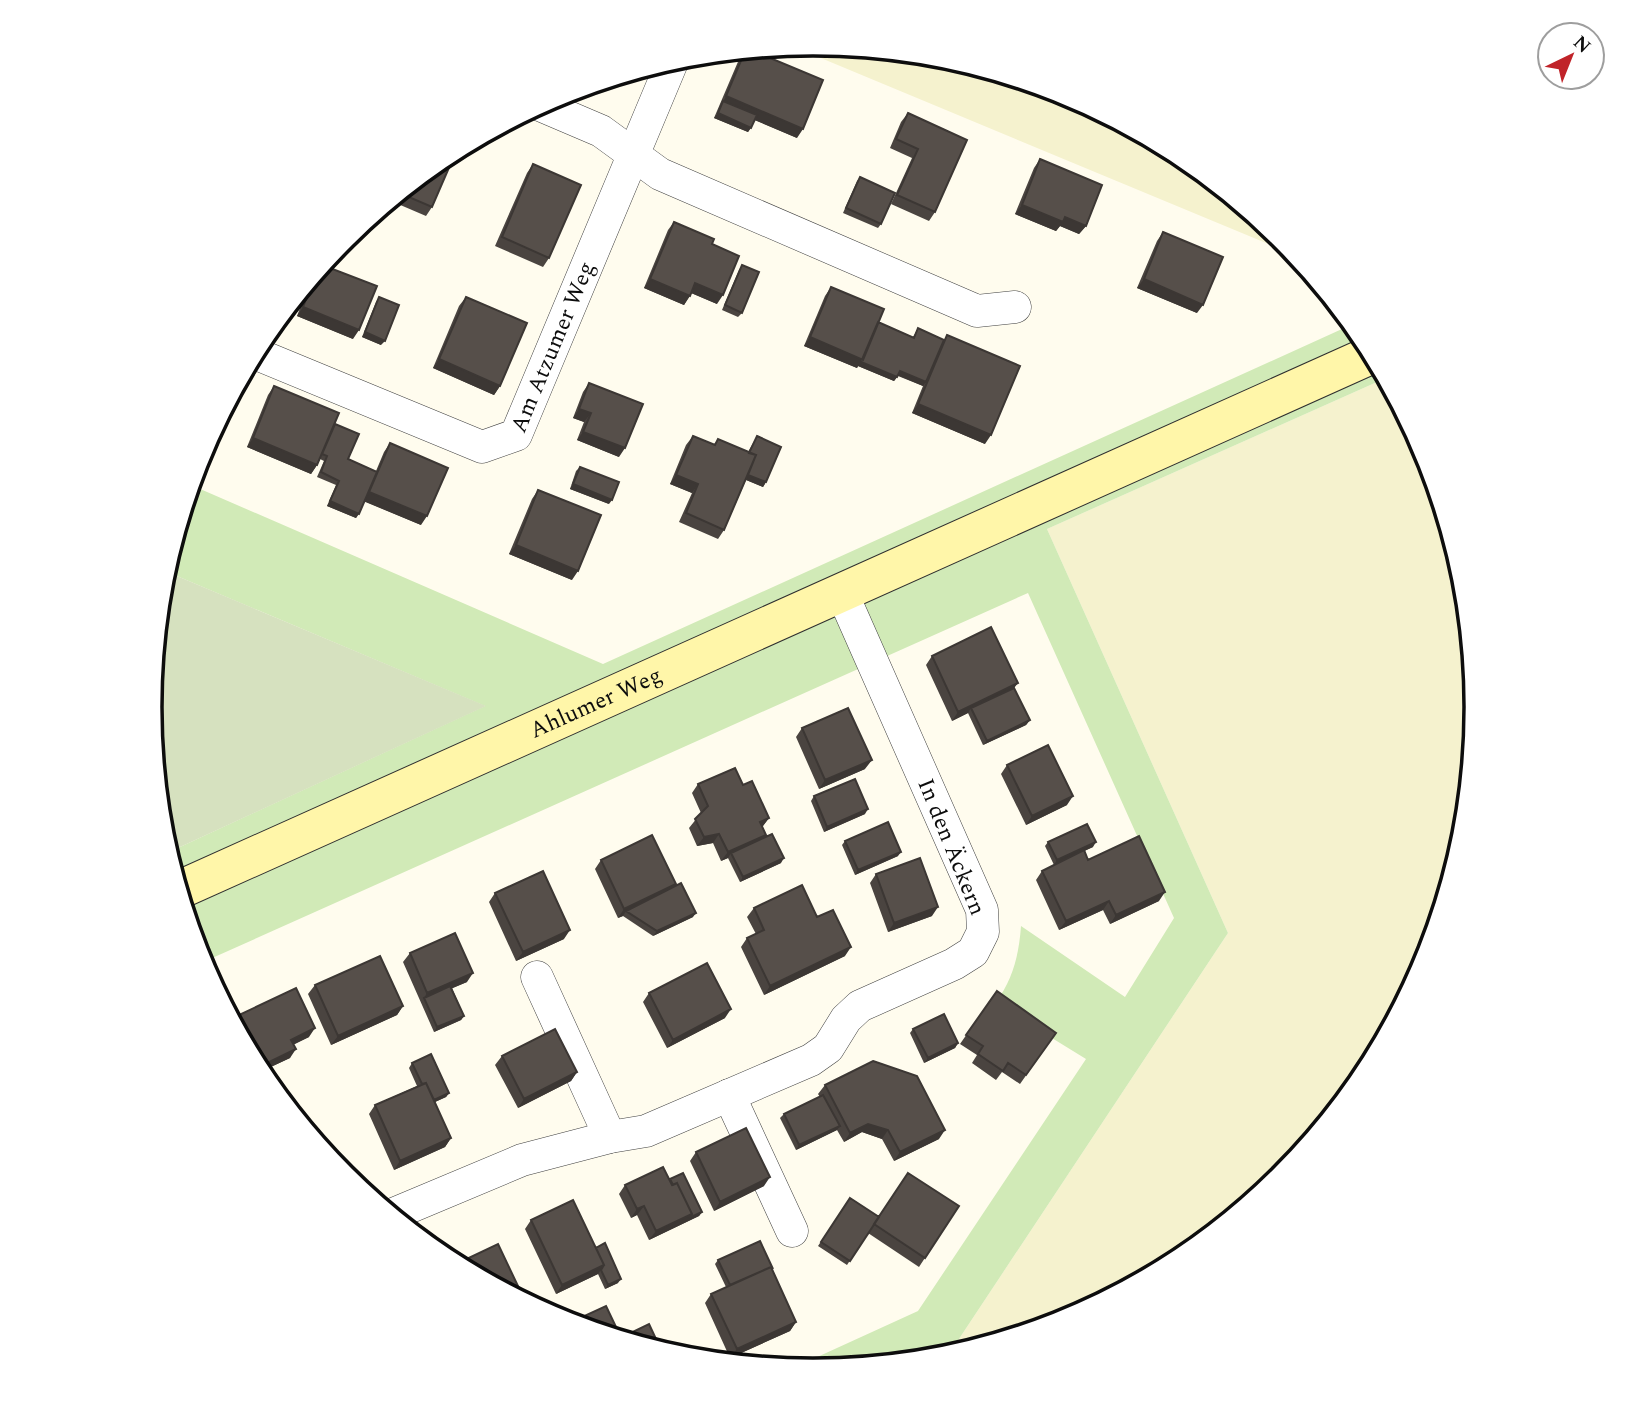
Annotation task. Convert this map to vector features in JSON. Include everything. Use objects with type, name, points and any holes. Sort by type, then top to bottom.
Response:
[{"type":"street","name":"Am Atzumer Weg","points":[[265,357],[482,447],[516,435],[668,73]]},
{"type":"street","points":[[553,111],[601,131],[660,174],[977,311],[1015,307]]},
{"type":"street","name":"Ahlumer Weg","points":[[187,886],[1363,358]]},
{"type":"street","name":"In den Äckern","points":[[401,1211],[522,1160],[646,1130],[811,1060],[828,1048],[846,1019],[860,1006],[954,964],[972,952],[983,932],[982,910],[842,593]]},
{"type":"street","points":[[537,977],[610,1137]]},
{"type":"street","points":[[729,1095],[792,1231]]},
{"type":"shaded area","points":[[816,56],[856,57],[941,69],[982,78],[1063,106],[1102,123],[1175,166],[1210,191],[1273,246]]},
{"type":"shaded area","points":[[1378,382],[1415,458],[1443,539],[1459,622],[1464,665],[1464,750],[1452,835],[1443,876],[1415,957],[1378,1033],[1330,1104],[1303,1137],[1243,1197],[1210,1224],[1139,1272],[1063,1309],[982,1337],[957,1343],[1228,933],[1047,529]]},
{"type":"green space","points":[[1343,329],[1378,382],[1047,529],[1228,933],[957,1343],[856,1358],[813,1359],[918,1311],[1086,1059],[995,1003],[1014,966],[1021,926],[1125,997],[1174,918],[1028,593],[212,958],[184,876],[178,848],[485,706],[176,576],[184,539],[200,489],[603,664]]},
{"type":"green space","points":[[176,576],[486,706],[178,848],[163,750],[162,708],[163,665]]},
{"type":"building","points":[[768,57],[823,80],[803,129],[726,96],[741,60]]},
{"type":"building","points":[[723,101],[757,115],[751,128],[718,113]]},
{"type":"building","points":[[908,113],[967,140],[935,212],[897,195],[918,149],[896,139]]},
{"type":"building","points":[[1040,159],[1102,185],[1086,226],[1065,217],[1063,222],[1022,205]]},
{"type":"building","points":[[533,164],[581,185],[549,258],[502,237]]},
{"type":"building","points":[[449,168],[432,207],[409,197]]},
{"type":"building","points":[[860,177],[895,193],[881,224],[846,208]]},
{"type":"building","points":[[674,222],[714,239],[712,244],[739,256],[723,295],[695,283],[690,296],[650,279]]},
{"type":"building","points":[[1163,232],[1223,257],[1203,305],[1144,279]]},
{"type":"building","points":[[742,265],[759,272],[742,313],[725,305]]},
{"type":"building","points":[[332,269],[377,286],[359,330],[303,307]]},
{"type":"building","points":[[831,287],[884,309],[863,360],[810,337]]},
{"type":"building","points":[[379,297],[399,305],[385,341],[365,332]]},
{"type":"building","points":[[466,297],[527,323],[500,386],[439,359]]},
{"type":"building","points":[[878,322],[914,338],[918,328],[944,340],[926,382],[900,371],[897,377],[861,362]]},
{"type":"building","points":[[947,335],[1020,366],[991,435],[918,404]]},
{"type":"building","points":[[589,383],[643,404],[625,448],[583,432],[591,413],[579,409]]},
{"type":"building","points":[[274,386],[339,413],[317,465],[253,438]]},
{"type":"building","points":[[335,424],[359,434],[348,459],[377,472],[359,514],[330,501],[339,481],[321,472],[327,456],[322,454]]},
{"type":"building","points":[[693,436],[715,445],[718,439],[756,455],[724,530],[686,513],[698,484],[676,475]]},
{"type":"building","points":[[757,436],[781,447],[766,482],[748,475],[756,455],[749,453]]},
{"type":"building","points":[[390,443],[448,468],[427,516],[369,492]]},
{"type":"building","points":[[580,467],[619,482],[612,500],[573,484]]},
{"type":"building","points":[[538,490],[601,515],[578,571],[516,545]]},
{"type":"building","points":[[991,627],[1018,683],[958,712],[932,656]]},
{"type":"building","points":[[1014,688],[1030,720],[987,741],[971,708]]},
{"type":"building","points":[[848,708],[872,760],[825,780],[802,728]]},
{"type":"building","points":[[1048,745],[1073,796],[1032,816],[1007,765]]},
{"type":"building","points":[[735,768],[743,785],[752,781],[769,818],[760,822],[766,835],[728,852],[719,834],[704,837],[695,819],[708,806],[698,784]]},
{"type":"building","points":[[855,779],[868,809],[827,827],[814,796]]},
{"type":"building","points":[[888,822],[901,852],[858,870],[845,841]]},
{"type":"building","points":[[1087,824],[1096,842],[1057,860],[1048,842]]},
{"type":"building","points":[[772,834],[784,858],[743,877],[731,853]]},
{"type":"building","points":[[652,835],[676,884],[624,909],[601,860]]},
{"type":"building","points":[[1139,836],[1165,892],[1116,915],[1109,901],[1066,921],[1042,871],[1084,850],[1088,860]]},
{"type":"building","points":[[920,858],[938,907],[894,923],[876,874]]},
{"type":"building","points":[[543,871],[570,930],[523,952],[495,893]]},
{"type":"building","points":[[681,883],[696,913],[657,931],[626,911]]},
{"type":"building","points":[[802,885],[817,917],[833,910],[851,947],[770,986],[747,938],[764,930],[754,908]]},
{"type":"building","points":[[455,933],[473,973],[427,993],[410,953]]},
{"type":"building","points":[[380,956],[403,1006],[338,1036],[315,985]]},
{"type":"building","points":[[707,963],[731,1009],[673,1040],[649,993]]},
{"type":"building","points":[[450,986],[464,1016],[437,1027],[424,998]]},
{"type":"building","points":[[296,988],[315,1028],[291,1040],[296,1049],[268,1063],[239,1015]]},
{"type":"building","points":[[997,991],[1056,1033],[1026,1075],[1008,1063],[1003,1071],[978,1054],[983,1046],[966,1035]]},
{"type":"building","points":[[944,1014],[958,1043],[928,1058],[913,1029]]},
{"type":"building","points":[[555,1029],[577,1072],[524,1099],[502,1056]]},
{"type":"building","points":[[431,1054],[449,1093],[434,1100],[426,1083],[422,1084],[412,1063]]},
{"type":"building","points":[[873,1061],[917,1076],[945,1130],[900,1152],[888,1130],[868,1124],[850,1133],[825,1085]]},
{"type":"building","points":[[426,1083],[451,1138],[400,1161],[375,1105]]},
{"type":"building","points":[[823,1095],[840,1126],[799,1145],[784,1114]]},
{"type":"building","points":[[746,1128],[770,1177],[720,1202],[696,1152]]},
{"type":"building","points":[[663,1167],[672,1185],[677,1183],[692,1214],[656,1231],[644,1206],[637,1209],[625,1185]]},
{"type":"building","points":[[683,1173],[702,1212],[689,1218],[692,1214],[677,1183],[673,1185],[670,1179]]},
{"type":"building","points":[[908,1173],[959,1206],[925,1258],[874,1224]]},
{"type":"building","points":[[850,1198],[879,1217],[850,1261],[821,1242]]},
{"type":"building","points":[[573,1200],[604,1265],[562,1285],[531,1220]]},
{"type":"building","points":[[760,1241],[773,1269],[771,1267],[730,1285],[718,1260]]},
{"type":"building","points":[[605,1243],[621,1279],[608,1285],[601,1270],[604,1265],[596,1248]]},
{"type":"building","points":[[498,1244],[519,1289],[488,1272],[467,1259]]},
{"type":"building","points":[[771,1267],[796,1322],[737,1349],[711,1294]]},
{"type":"building","points":[[606,1306],[616,1327],[604,1324],[584,1316]]},
{"type":"building","points":[[649,1324],[656,1339],[645,1337],[631,1333]]}]
